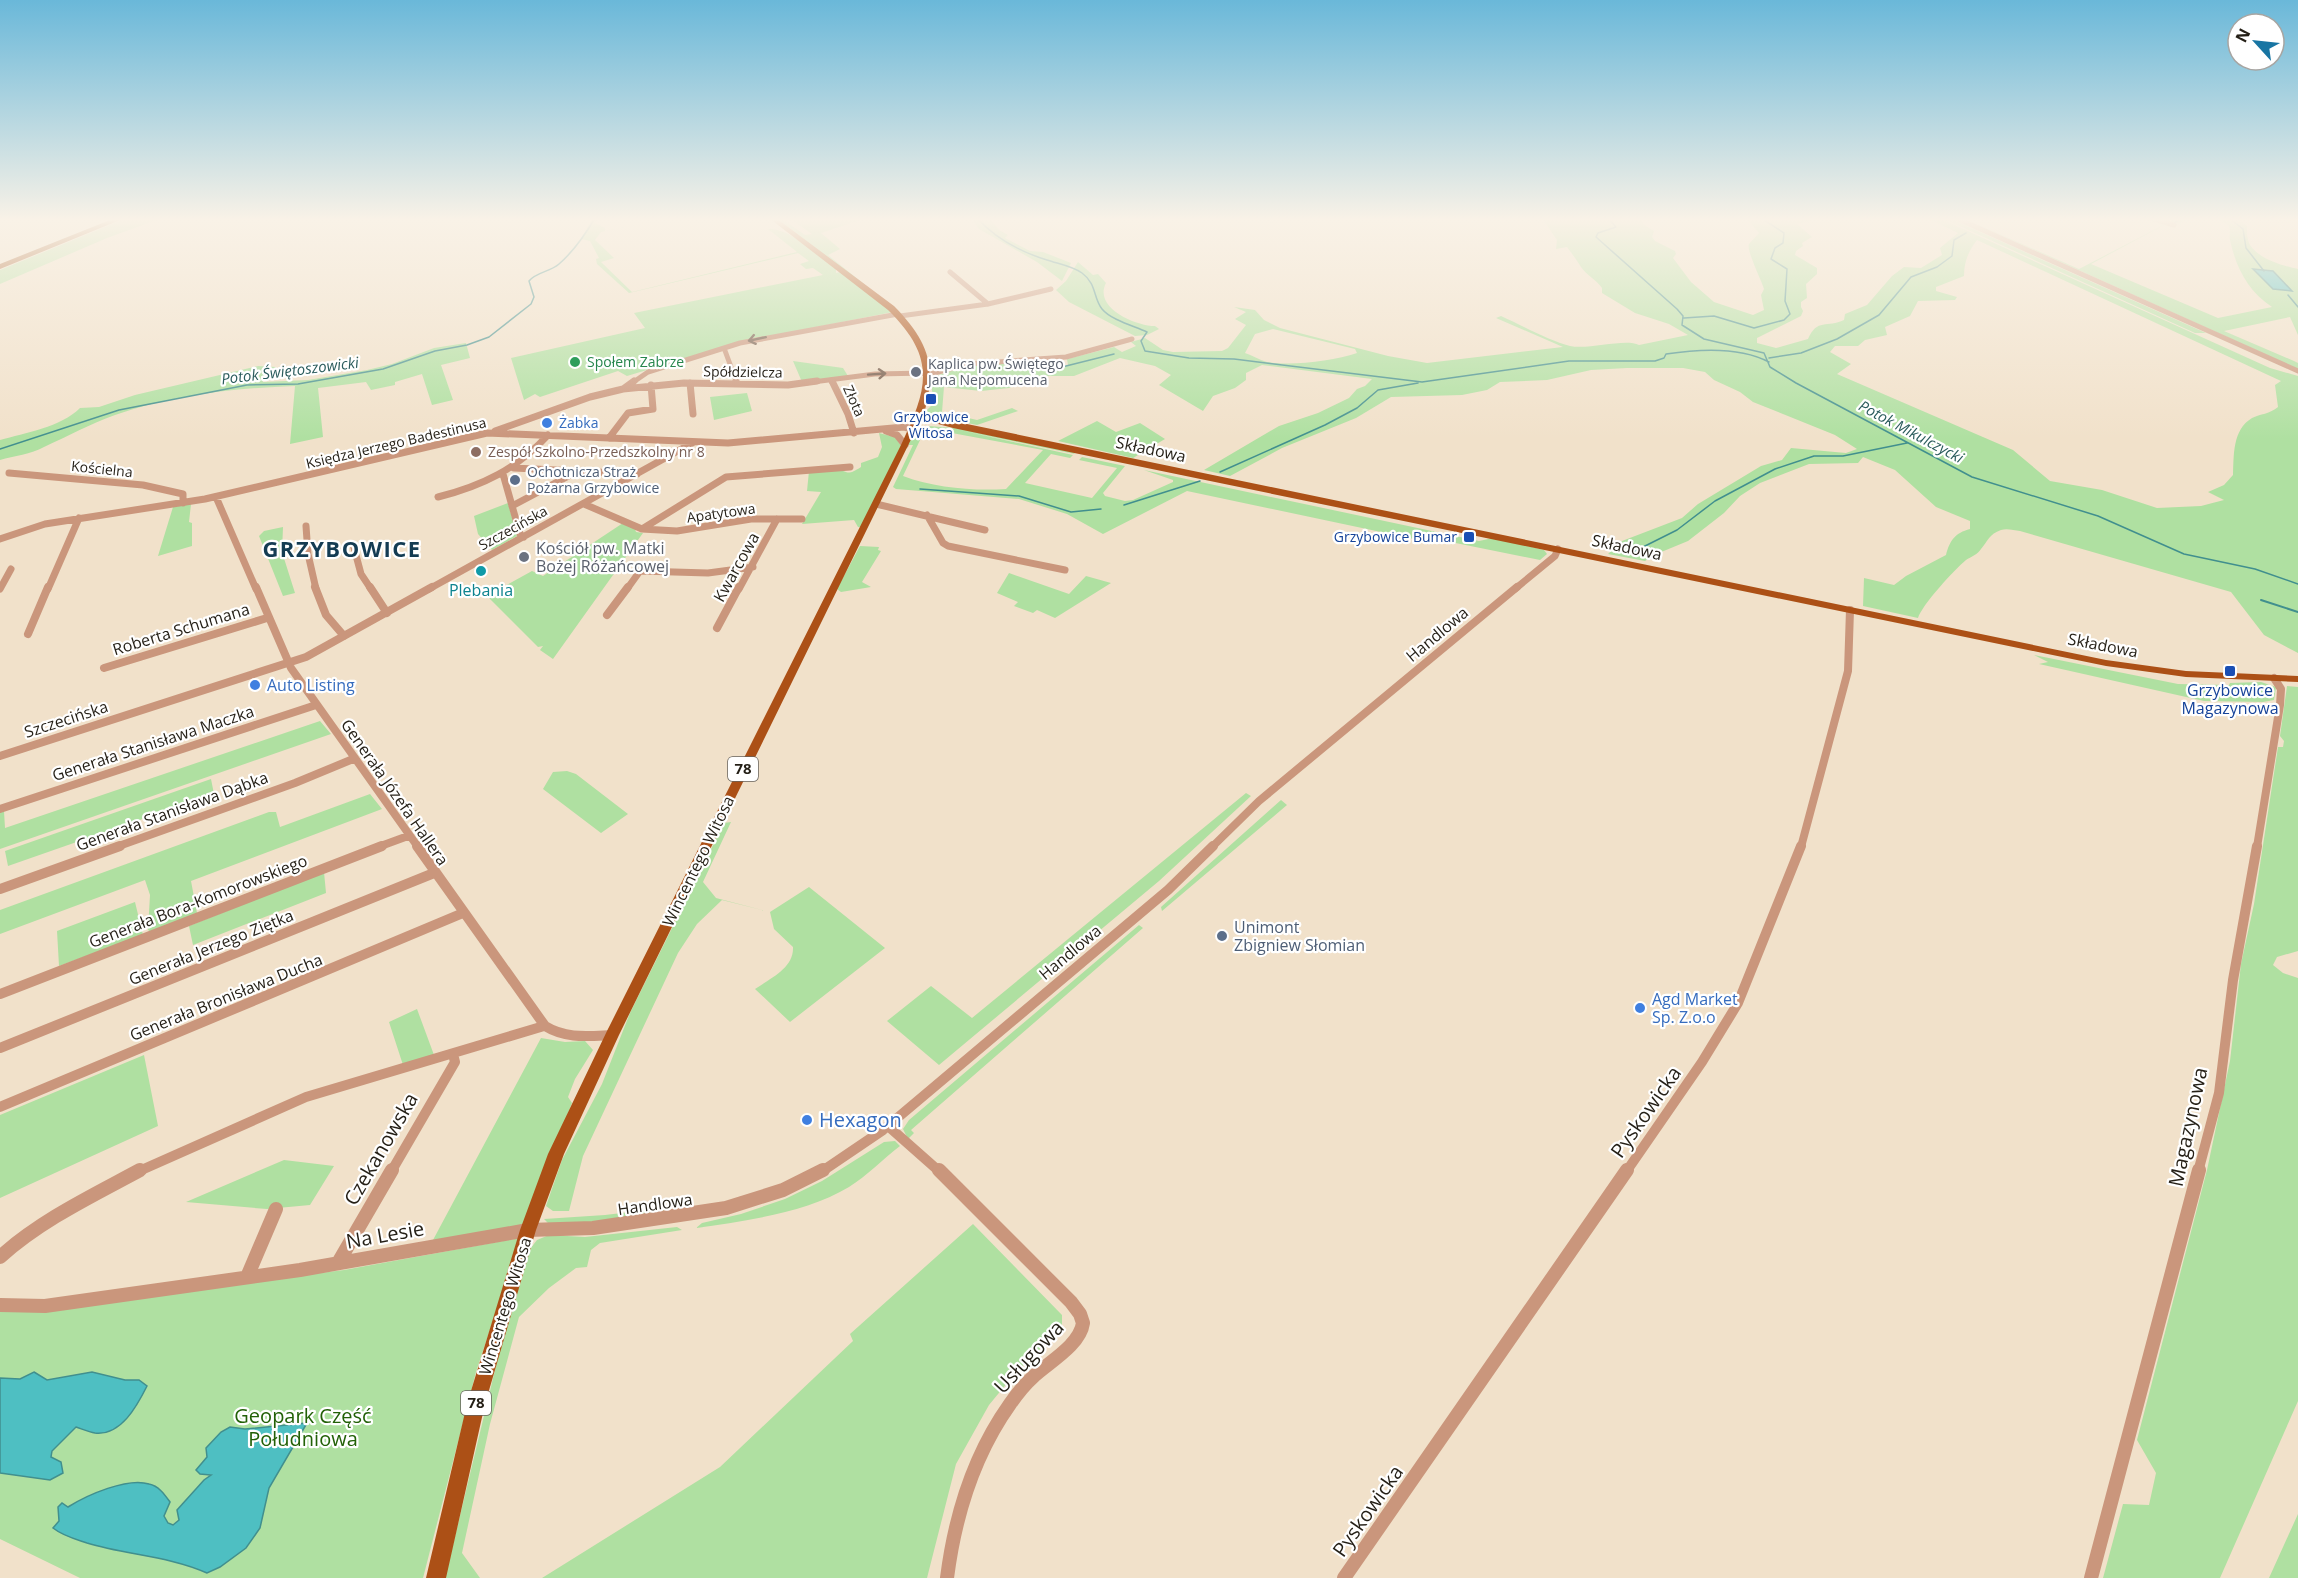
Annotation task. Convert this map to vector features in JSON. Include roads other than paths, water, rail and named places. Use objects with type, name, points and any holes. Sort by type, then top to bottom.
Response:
[{"type":"main road","name":"Wincentego Witosa","points":[[435,1578],[476,1404],[528,1230],[556,1154],[612,1035],[921,411],[926,392],[927,374],[925,359],[919,343],[899,315],[868,292]]},
{"type":"main road","points":[[921,411],[927,418],[937,423]]},
{"type":"main road","name":"Składowa","points":[[913,428],[937,423]]},
{"type":"main road","name":"Składowa","points":[[913,428],[937,423],[953,425],[2143,669],[2196,675],[2298,679]]},
{"type":"street","points":[[973,292],[988,304]]},
{"type":"street","points":[[623,388],[644,373],[724,348],[789,332],[988,304],[1040,292]]},
{"type":"street","points":[[2121,292],[2298,371]]},
{"type":"street","name":"Spółdzielcza","points":[[493,432],[519,421],[623,388],[690,383],[789,385],[876,374],[927,374],[965,364],[1070,357],[1132,339]]},
{"type":"street","points":[[724,348],[738,384]]},
{"type":"street","name":"Złota","points":[[831,380],[848,414],[854,433]]},
{"type":"street","points":[[690,383],[693,414]]},
{"type":"street","points":[[609,438],[628,413],[653,409],[651,385]]},
{"type":"street","points":[[905,445],[898,431],[913,428]]},
{"type":"street","name":"Księdza Jerzego Badestinusa","points":[[0,539],[37,526],[216,497],[493,432],[735,443],[913,428]]},
{"type":"street","points":[[438,497],[472,488],[514,468],[532,454],[548,435]]},
{"type":"street","name":"Szczecińska","points":[[0,756],[288,664],[387,613],[694,442]]},
{"type":"street","points":[[584,504],[642,529],[726,477],[850,467]]},
{"type":"street","points":[[514,468],[640,474]]},
{"type":"street","points":[[512,506],[578,471]]},
{"type":"street","name":"Kościelna","points":[[9,473],[143,485],[183,494],[183,503]]},
{"type":"street","points":[[503,474],[520,534],[524,537]]},
{"type":"street","name":"Generała Józefa Hallera","points":[[216,497],[288,664],[544,1026]]},
{"type":"street","points":[[876,504],[985,530]]},
{"type":"street","points":[[927,515],[943,543],[948,546],[1065,570]]},
{"type":"street","points":[[28,634],[79,518]]},
{"type":"street","name":"Apatytowa","points":[[642,529],[690,530],[752,519],[802,519]]},
{"type":"street","name":"Kwarcowa","points":[[717,628],[753,567],[777,519]]},
{"type":"street","points":[[306,526],[306,548],[314,583],[331,624],[344,636]]},
{"type":"street","points":[[353,544],[361,574],[387,613]]},
{"type":"street","name":"Handlowa","points":[[528,1230],[593,1227],[635,1222],[718,1210],[753,1201],[783,1190],[827,1168],[870,1141],[1158,898],[1259,801],[1555,556],[1558,549]]},
{"type":"street","points":[[607,615],[640,571],[708,573],[753,567]]},
{"type":"street","points":[[0,589],[11,569]]},
{"type":"street","name":"Pyskowicka","points":[[1344,1578],[1702,1062],[1732,1015],[1805,837],[1848,671],[1850,610]]},
{"type":"street","name":"Roberta Schumana","points":[[104,668],[267,618]]},
{"type":"street","name":"Magazynowa","points":[[2091,1578],[2219,1093],[2233,980],[2247,911],[2280,705],[2281,689],[2274,678]]},
{"type":"street","name":"Generała Stanisława Maczka","points":[[0,809],[316,705]]},
{"type":"street","name":"Generała Stanisława Dąbka","points":[[0,889],[295,783],[353,759]]},
{"type":"street","name":"Generała Bora-Komorowskiego","points":[[0,994],[408,836]]},
{"type":"street","name":"Generała Jerzego Ziętka","points":[[0,1048],[434,873]]},
{"type":"street","name":"Generała Bronisława Ducha","points":[[0,1107],[463,913]]},
{"type":"street","points":[[0,1257],[18,1241],[72,1207],[165,1158],[319,1092],[544,1026],[553,1032],[570,1036],[612,1035]]},
{"type":"street","name":"Czekanowska","points":[[338,1263],[454,1062],[453,1054]]},
{"type":"street","name":"Usługowa","points":[[888,1126],[922,1154],[1079,1310],[1083,1321],[1078,1335],[1042,1368],[1014,1399],[982,1448],[962,1499],[952,1542],[947,1578]]},
{"type":"street","points":[[247,1277],[276,1209]]},
{"type":"street","name":"Na Lesie","points":[[0,1305],[45,1306],[338,1263],[528,1230]]},
{"type":"water","points":[[34,1372],[47,1380],[92,1372],[125,1380],[139,1380],[147,1386],[127,1418],[113,1430],[95,1433],[76,1427],[52,1451],[51,1457],[61,1462],[63,1473],[50,1480],[0,1473],[0,1378],[20,1379]]},
{"type":"water","points":[[307,1423],[269,1488],[260,1528],[246,1548],[220,1567],[207,1573],[163,1559],[87,1543],[53,1528],[59,1521],[58,1507],[62,1503],[68,1507],[108,1488],[140,1482],[156,1487],[170,1502],[164,1516],[168,1523],[173,1525],[179,1520],[177,1510],[211,1475],[200,1474],[196,1470],[207,1457],[206,1448],[221,1432],[230,1427],[245,1429]]},
{"type":"waterway","name":"Potok Świętoszowicki","points":[[0,449],[119,410],[247,385],[298,384],[383,369],[435,351],[467,345],[489,337],[531,304],[534,297],[532,292]]},
{"type":"waterway","points":[[1095,292],[1099,305],[1106,313],[1147,332],[1141,341],[1145,351],[1189,358],[1234,359],[1422,382],[1569,361],[1655,361],[1664,358],[1666,354],[1705,350],[1745,353],[1768,361]]},
{"type":"waterway","name":"Potok Mikulczycki","points":[[1657,292],[1683,316],[1682,325],[1704,339],[1764,353],[1768,361]]},
{"type":"waterway","points":[[1684,318],[1714,316],[1754,328],[1784,320],[1790,314],[1785,301],[1786,292]]},
{"type":"waterway","points":[[1769,358],[1801,353],[1837,339],[1879,315],[1899,292]]},
{"type":"waterway","points":[[2288,295],[2298,307]]},
{"type":"waterway","points":[[1029,366],[1062,367],[1114,354]]},
{"type":"waterway","name":"Potok Mikulczycki","points":[[1768,361],[1770,367],[1796,383],[1972,477],[2098,516],[2184,554],[2255,569],[2298,584]]},
{"type":"waterway","points":[[1220,472],[1325,425],[1357,408],[1378,390],[1418,383]]},
{"type":"waterway","points":[[1631,553],[1677,530],[1715,501],[1775,469],[1814,456],[1843,456],[1907,443]]},
{"type":"waterway","points":[[1124,505],[1200,481]]},
{"type":"waterway","points":[[920,489],[1019,496],[1071,512],[1101,509]]},
{"type":"waterway","points":[[2261,600],[2298,612]]},
{"type":"place","name":"Społem Zabrze","points":[[575,362]]},
{"type":"place","name":"Kaplica pw. Świętego Jana Nepomucena","points":[[916,372]]},
{"type":"place","name":"Grzybowice Witosa","points":[[931,399]]},
{"type":"place","name":"Żabka","points":[[547,423]]},
{"type":"place","name":"Zespół Szkolno-Przedszkolny nr 8","points":[[476,452]]},
{"type":"place","name":"Ochotnicza Straż Pożarna Grzybowice","points":[[515,480]]},
{"type":"place","name":"Grzybowice Bumar","points":[[1469,537]]},
{"type":"place","name":"Kościół pw. Matki Bożej Różańcowej","points":[[524,557]]},
{"type":"place","name":"Plebania","points":[[481,571]]},
{"type":"place","name":"Grzybowice Magazynowa","points":[[2230,671]]},
{"type":"place","name":"Auto Listing","points":[[255,685]]},
{"type":"place","name":"Unimont Zbigniew Słomian","points":[[1222,936]]},
{"type":"place","name":"Agd Market Sp. Z.o.o","points":[[1640,1008]]},
{"type":"place","name":"Hexagon","points":[[807,1120]]},
{"type":"district","name":"GRZYBOWICE","points":[[342,549]]},
{"type":"park label","name":"Geopark Część Południowa","points":[[303,1428]]}]
